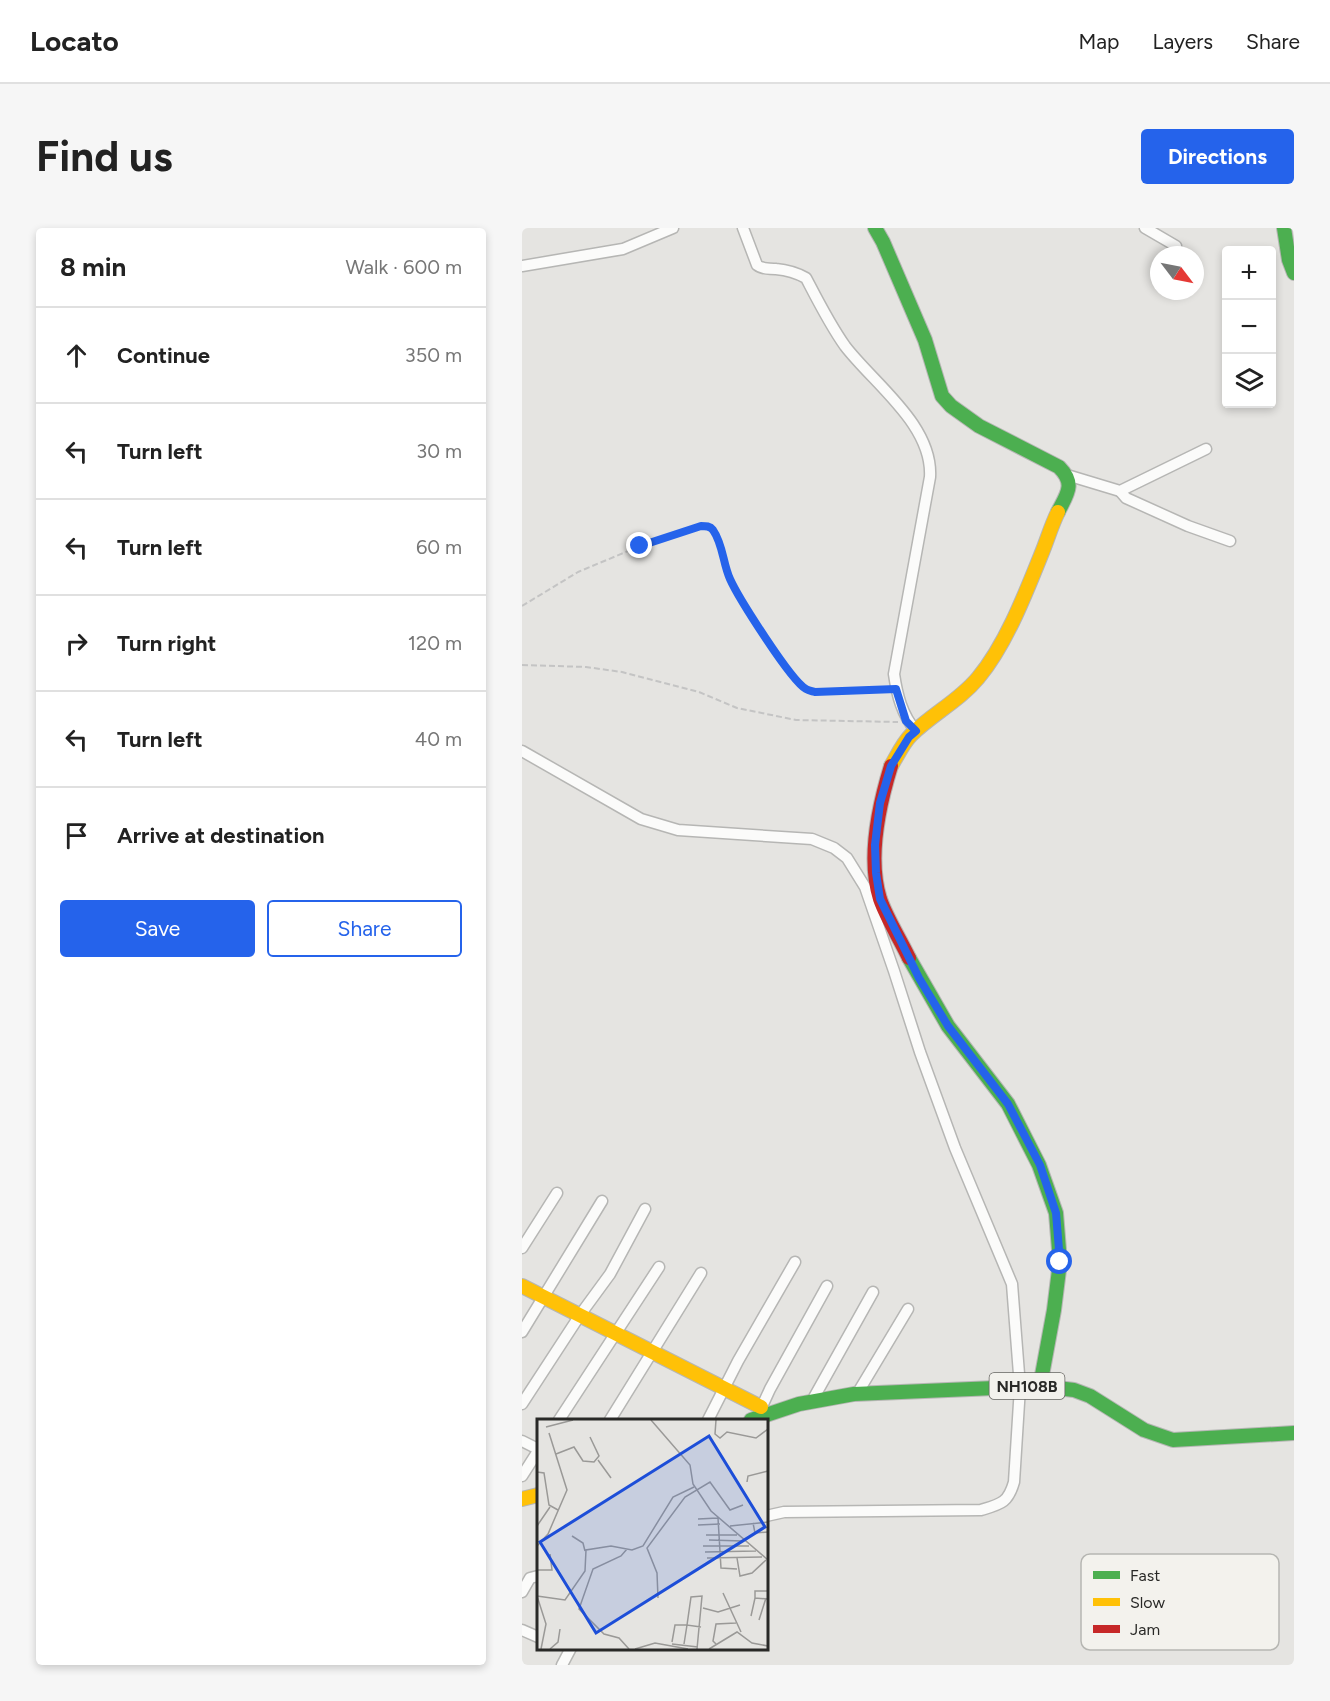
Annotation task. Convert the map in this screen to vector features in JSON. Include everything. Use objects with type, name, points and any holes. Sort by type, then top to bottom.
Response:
[{"type":"main road","points":[[875,228],[925,340],[942,396],[947,403],[964,416],[1053,464],[1067,475],[1069,484],[1041,556],[998,648],[979,677],[963,694],[911,726],[909,737],[891,766],[880,803],[875,845],[880,899],[919,978],[948,1026],[1008,1104],[1040,1165],[1056,1213],[1060,1262],[1040,1386]]},
{"type":"main road","points":[[1284,228],[1289,260],[1294,273]]},
{"type":"main road","points":[[522,1286],[724,1388],[756,1415]]},
{"type":"main road","name":"NH108B","points":[[756,1415],[812,1401],[857,1394],[1040,1386],[1074,1390],[1090,1396],[1144,1430],[1173,1440],[1294,1433]]},
{"type":"main road","points":[[522,1499],[537,1495]]},
{"type":"street","points":[[522,266],[623,249],[674,228]]},
{"type":"street","points":[[742,228],[757,265],[761,268],[799,274],[806,278],[845,345],[902,411],[920,435],[928,451],[931,463],[930,477],[894,674],[896,689],[911,726]]},
{"type":"street","points":[[1145,228],[1176,246]]},
{"type":"street","points":[[1120,491],[1206,450]]},
{"type":"street","points":[[1067,475],[1120,491],[1126,498],[1188,526],[1230,541]]},
{"type":"street","points":[[522,751],[641,819],[658,825],[678,830],[812,839],[834,848],[847,858],[865,887],[951,1137],[1012,1284],[1020,1387],[1014,1482],[1010,1495],[1001,1504],[981,1510],[784,1512],[768,1516]]},
{"type":"street","points":[[522,1248],[557,1193]]},
{"type":"street","points":[[522,1332],[602,1201]]},
{"type":"street","points":[[522,1404],[580,1315],[610,1274],[645,1209]]},
{"type":"street","points":[[708,1419],[795,1262]]},
{"type":"street","points":[[560,1419],[659,1267]]},
{"type":"street","points":[[611,1419],[701,1273]]},
{"type":"street","points":[[756,1415],[827,1286]]},
{"type":"street","points":[[812,1401],[873,1292]]},
{"type":"street","points":[[857,1394],[908,1309]]},
{"type":"street","points":[[522,1441],[537,1449]]},
{"type":"street","points":[[522,1476],[537,1452]]},
{"type":"street","points":[[522,1592],[530,1578],[537,1576]]},
{"type":"street","points":[[522,1630],[537,1637]]},
{"type":"street","points":[[562,1665],[568,1650]]},
{"type":"path","points":[[522,606],[578,572],[640,546],[701,526],[708,526],[713,530],[719,542],[729,578],[742,601],[789,670],[805,689],[815,692],[896,689]]},
{"type":"path","points":[[522,665],[586,667],[622,672],[699,692],[737,708],[796,720],[911,726]]},
{"type":"traffic: fast","points":[[875,228],[925,340],[942,396],[951,406],[979,426],[1059,467],[1069,484],[1058,512]]},
{"type":"traffic: fast","points":[[1284,228],[1289,260],[1294,273]]},
{"type":"traffic: fast","points":[[909,958],[948,1026],[1008,1104],[1039,1165],[1056,1213],[1060,1262],[1040,1386]]},
{"type":"traffic: fast","points":[[754,1419],[799,1404],[854,1394],[1040,1386],[1074,1390],[1090,1396],[1144,1430],[1173,1440],[1294,1433]]},
{"type":"traffic: slow","points":[[891,766],[911,735],[971,686],[988,665],[1014,620],[1058,512]]},
{"type":"traffic: slow","points":[[522,1286],[761,1407]]},
{"type":"traffic: slow","points":[[522,1499],[537,1495]]},
{"type":"traffic: jam","points":[[891,766],[882,797],[876,832],[876,883],[880,899],[909,958]]},
{"type":"route","points":[[640,546],[701,526],[708,526],[713,530],[719,542],[729,578],[756,624],[795,679],[805,689],[815,692],[896,689],[906,721],[916,731],[909,737],[891,766],[880,803],[875,845],[880,899],[919,978],[948,1026],[1008,1104],[1040,1165],[1056,1213],[1060,1262]]}]
